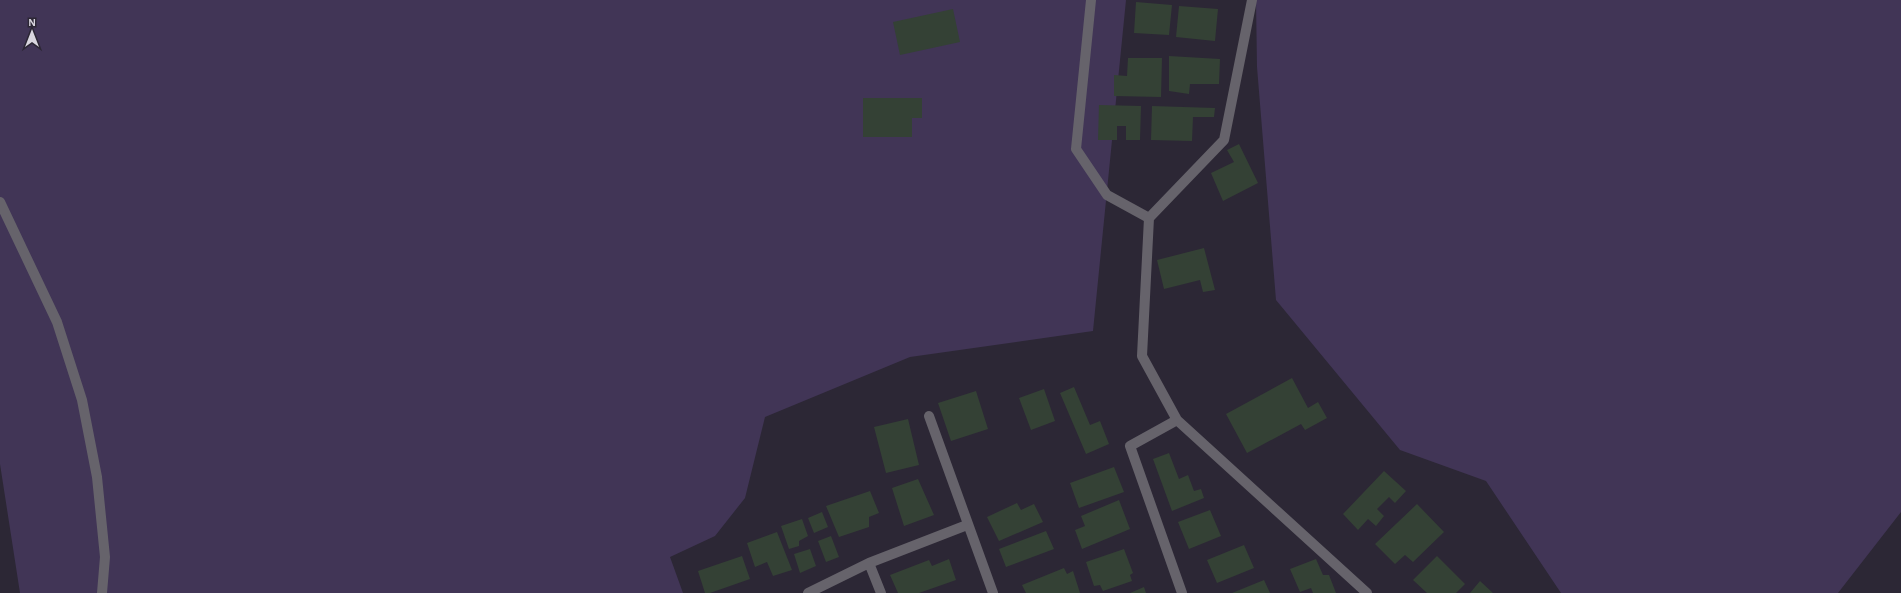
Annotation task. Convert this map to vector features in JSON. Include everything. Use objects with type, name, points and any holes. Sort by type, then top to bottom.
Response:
[{"type":"street","points":[[1091,0],[1076,149],[1107,195],[1149,218]]},
{"type":"street","points":[[1252,0],[1224,140],[1149,218],[1142,356],[1177,420],[1367,593]]},
{"type":"street","points":[[0,202],[57,322],[82,400],[97,477],[105,557],[102,593]]},
{"type":"street","points":[[929,416],[967,525],[993,593]]},
{"type":"street","points":[[1177,420],[1130,446],[1182,593]]},
{"type":"street","points":[[808,593],[869,563],[967,525]]},
{"type":"street","points":[[869,563],[881,593]]},
{"type":"shaded area","points":[[0,0],[1126,0],[1093,331],[910,357],[765,417],[745,498],[715,536],[670,557],[683,593],[20,593],[0,464]]},
{"type":"shaded area","points":[[1256,0],[1901,0],[1901,512],[1838,593],[1561,593],[1486,481],[1400,450],[1276,300],[1257,67]]},
{"type":"building","points":[[1136,2],[1172,5],[1169,35],[1134,33]]},
{"type":"building","points":[[1179,6],[1218,9],[1215,41],[1176,37]]},
{"type":"building","points":[[953,9],[960,42],[900,55],[893,22]]},
{"type":"building","points":[[1169,56],[1220,59],[1219,84],[1190,84],[1189,94],[1169,91]]},
{"type":"building","points":[[1128,58],[1162,58],[1161,97],[1114,96],[1114,75],[1127,76]]},
{"type":"building","points":[[863,98],[922,98],[922,118],[912,118],[912,137],[863,137]]},
{"type":"building","points":[[1099,105],[1141,106],[1140,140],[1126,140],[1126,126],[1117,126],[1117,140],[1098,140]]},
{"type":"building","points":[[1152,106],[1215,108],[1214,117],[1193,117],[1192,141],[1151,140]]},
{"type":"building","points":[[1239,144],[1258,183],[1223,201],[1211,173],[1234,162],[1227,150]]},
{"type":"building","points":[[1204,248],[1215,290],[1203,292],[1200,280],[1164,289],[1157,260]]},
{"type":"building","points":[[1292,378],[1308,408],[1318,402],[1327,418],[1305,430],[1301,424],[1247,453],[1226,414]]},
{"type":"building","points":[[1074,387],[1090,425],[1100,421],[1109,444],[1086,454],[1060,393]]},
{"type":"building","points":[[1044,389],[1055,421],[1031,430],[1019,398]]},
{"type":"building","points":[[976,391],[988,429],[951,441],[938,403]]},
{"type":"building","points":[[908,419],[919,465],[886,473],[874,427]]},
{"type":"building","points":[[1169,453],[1179,479],[1188,475],[1194,491],[1201,489],[1204,498],[1172,511],[1153,459]]},
{"type":"building","points":[[1114,467],[1124,492],[1079,508],[1070,483]]},
{"type":"building","points":[[1384,471],[1406,491],[1395,503],[1389,497],[1377,509],[1384,516],[1376,526],[1368,519],[1358,530],[1343,514]]},
{"type":"building","points":[[918,479],[934,515],[904,526],[892,488]]},
{"type":"building","points":[[870,491],[879,513],[869,517],[869,527],[839,537],[826,506]]},
{"type":"building","points":[[1119,500],[1130,529],[1082,549],[1075,530],[1085,526],[1081,516]]},
{"type":"building","points":[[1017,503],[1021,510],[1034,504],[1043,522],[999,541],[987,517]]},
{"type":"building","points":[[1417,504],[1444,532],[1413,562],[1405,555],[1395,564],[1375,544]]},
{"type":"building","points":[[1210,510],[1221,536],[1189,549],[1178,522]]},
{"type":"building","points":[[822,512],[828,527],[814,533],[808,518]]},
{"type":"building","points":[[802,519],[808,536],[799,541],[799,546],[789,549],[781,526]]},
{"type":"building","points":[[1046,531],[1054,549],[1006,567],[999,549]]},
{"type":"building","points":[[777,532],[792,570],[773,576],[767,562],[755,567],[747,543]]},
{"type":"building","points":[[831,536],[839,557],[826,562],[818,541]]},
{"type":"building","points":[[1244,545],[1254,568],[1217,583],[1207,560]]},
{"type":"building","points":[[810,549],[816,566],[800,573],[794,554]]},
{"type":"building","points":[[1124,549],[1133,573],[1130,575],[1132,581],[1103,591],[1100,585],[1094,586],[1086,562]]},
{"type":"building","points":[[742,556],[750,579],[710,593],[705,593],[698,571]]},
{"type":"building","points":[[1437,556],[1465,584],[1456,593],[1427,593],[1413,580]]},
{"type":"building","points":[[949,559],[956,580],[919,593],[898,593],[890,575],[929,560],[932,566]]},
{"type":"building","points":[[1316,559],[1323,575],[1329,575],[1336,593],[1313,593],[1311,588],[1300,592],[1290,569]]},
{"type":"building","points":[[1064,568],[1067,574],[1073,571],[1080,593],[1026,593],[1022,585]]},
{"type":"building","points":[[1264,580],[1270,593],[1232,593]]},
{"type":"building","points":[[1480,581],[1493,593],[1470,593]]},
{"type":"building","points":[[1144,587],[1146,593],[1130,593]]}]
